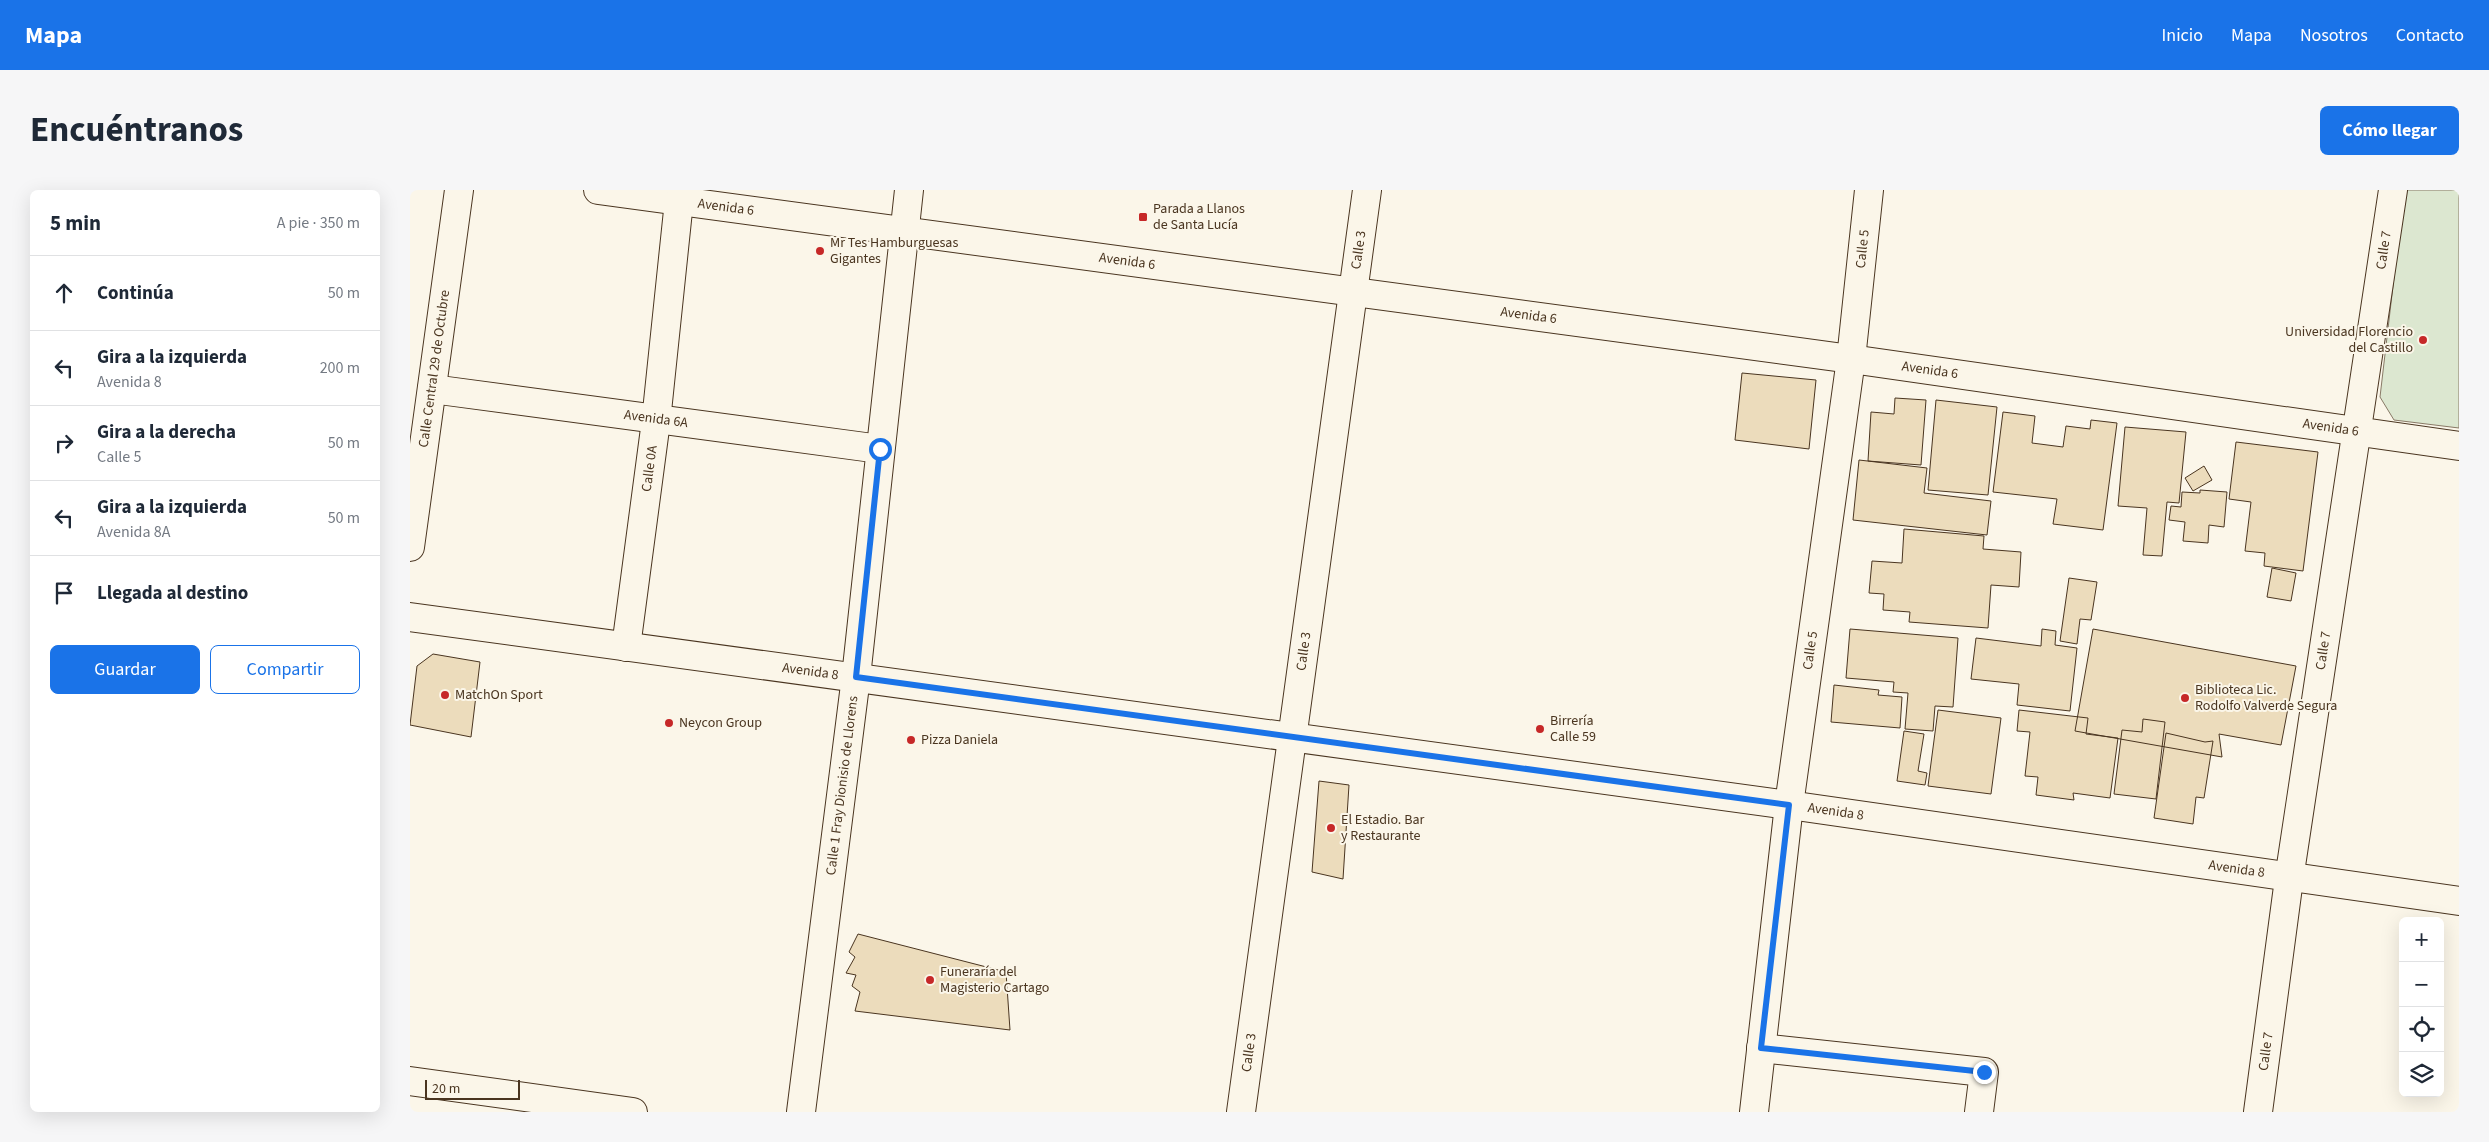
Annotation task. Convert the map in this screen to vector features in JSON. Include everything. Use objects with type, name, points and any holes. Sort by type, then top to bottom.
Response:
[{"type":"street","name":"Calle Central 29 de Octubre","points":[[410,547],[459,190]]},
{"type":"street","name":"Avenida 6","points":[[598,190],[1851,358],[2459,446]]},
{"type":"street","name":"Calle 1 Fray Dionisio de Llorens","points":[[801,1112],[856,677],[909,190]]},
{"type":"street","name":"Calle 3","points":[[1241,1112],[1367,190]]},
{"type":"street","name":"Calle 5","points":[[1754,1112],[1789,805],[1851,358],[1869,190]]},
{"type":"street","name":"Calle 7","points":[[2258,1112],[2289,878],[2393,190]]},
{"type":"street","name":"Calle 0A","points":[[626,647],[656,421],[679,201]]},
{"type":"street","name":"Avenida 6A","points":[[432,389],[656,421],[880,449]]},
{"type":"street","name":"Avenida 8","points":[[410,617],[1789,805],[2459,901]]},
{"type":"street","points":[[1761,1048],[1984,1072],[1979,1112]]},
{"type":"street","points":[[410,1081],[633,1112]]},
{"type":"green space","name":"Universidad Florencio del Castillo","points":[[2407,190],[2459,190],[2459,428],[2394,420],[2380,397],[2402,209]]},
{"type":"building","points":[[1742,373],[1816,380],[1809,449],[1735,440]]},
{"type":"building","points":[[1895,398],[1926,400],[1921,465],[1868,461],[1871,412],[1894,414]]},
{"type":"building","points":[[1936,400],[1997,407],[1988,495],[1928,490]]},
{"type":"building","points":[[2003,412],[2035,416],[2032,443],[2063,447],[2066,426],[2090,429],[2091,420],[2117,423],[2103,530],[2053,524],[2057,499],[1993,492]]},
{"type":"building","points":[[2125,427],[2186,432],[2179,503],[2167,502],[2162,556],[2143,555],[2147,508],[2118,506]]},
{"type":"building","points":[[2236,442],[2318,452],[2303,571],[2264,566],[2265,553],[2245,551],[2251,502],[2229,499]]},
{"type":"building","points":[[1859,460],[1927,468],[1924,493],[1991,501],[1987,535],[1853,520]]},
{"type":"building","points":[[2204,466],[2212,480],[2193,491],[2185,478]]},
{"type":"building","points":[[2200,490],[2227,492],[2224,527],[2209,525],[2208,543],[2183,541],[2185,522],[2169,520],[2171,506],[2181,507],[2182,492],[2200,493]]},
{"type":"building","points":[[1904,529],[1984,536],[1983,549],[2021,552],[2019,587],[1991,585],[1988,628],[1909,622],[1910,612],[1883,610],[1884,594],[1869,593],[1872,561],[1902,563]]},
{"type":"building","points":[[2272,568],[2296,573],[2291,601],[2267,597]]},
{"type":"building","points":[[2069,578],[2097,582],[2091,620],[2080,619],[2077,644],[2060,641]]},
{"type":"building","points":[[1850,629],[1958,638],[1953,707],[1935,706],[1933,731],[1905,729],[1908,693],[1893,692],[1894,682],[1846,678]]},
{"type":"building","points":[[2042,629],[2056,631],[2055,645],[2077,648],[2070,711],[2017,705],[2019,684],[1971,679],[1976,638],[2041,646]]},
{"type":"building","name":"Biblioteca Lic. Rodolfo Valverde Segura","points":[[2093,629],[2296,666],[2281,745],[2219,734],[2222,757],[2075,731]]},
{"type":"building","name":"MatchOn Sport","points":[[433,654],[480,662],[471,737],[410,725],[417,666]]},
{"type":"building","points":[[1834,685],[1879,690],[1878,695],[1902,697],[1900,728],[1831,722]]},
{"type":"building","points":[[1938,710],[2001,718],[1991,794],[1928,786]]},
{"type":"building","points":[[2019,710],[2088,718],[2086,734],[2118,738],[2110,798],[2073,793],[2074,800],[2036,795],[2038,777],[2025,776],[2030,732],[2017,731]]},
{"type":"building","points":[[2143,719],[2165,722],[2156,799],[2114,794],[2122,730],[2142,732]]},
{"type":"building","points":[[1904,731],[1924,734],[1918,771],[1927,773],[1925,785],[1897,781]]},
{"type":"building","points":[[2166,733],[2205,742],[2213,741],[2204,798],[2196,797],[2193,824],[2154,818]]},
{"type":"building","name":"El Estadio. Bar y Restaurante","points":[[1319,781],[1349,785],[1343,879],[1312,872]]},
{"type":"building","name":"Funeraría del Magisterio Cartago","points":[[858,934],[1006,972],[1010,1030],[855,1011],[860,992],[852,986],[856,975],[846,973],[855,957],[849,952]]},
{"type":"place","name":"Parada a Llanos de Santa Lucía","points":[[1143,217]]},
{"type":"place","name":"Mr Tes Hamburguesas Gigantes","points":[[820,251]]},
{"type":"place","name":"Universidad Florencio del Castillo","points":[[2423,340]]},
{"type":"place","name":"MatchOn Sport","points":[[445,695]]},
{"type":"place","name":"Biblioteca Lic. Rodolfo Valverde Segura","points":[[2185,698]]},
{"type":"place","name":"Neycon Group","points":[[669,723]]},
{"type":"place","name":"Birrería Calle 59","points":[[1540,729]]},
{"type":"place","name":"Pizza Daniela","points":[[911,740]]},
{"type":"place","name":"El Estadio. Bar y Restaurante","points":[[1331,828]]},
{"type":"place","name":"Funeraría del Magisterio Cartago","points":[[930,980]]},
{"type":"route","points":[[880,449],[856,677],[1789,805],[1761,1048],[1984,1072]]}]
